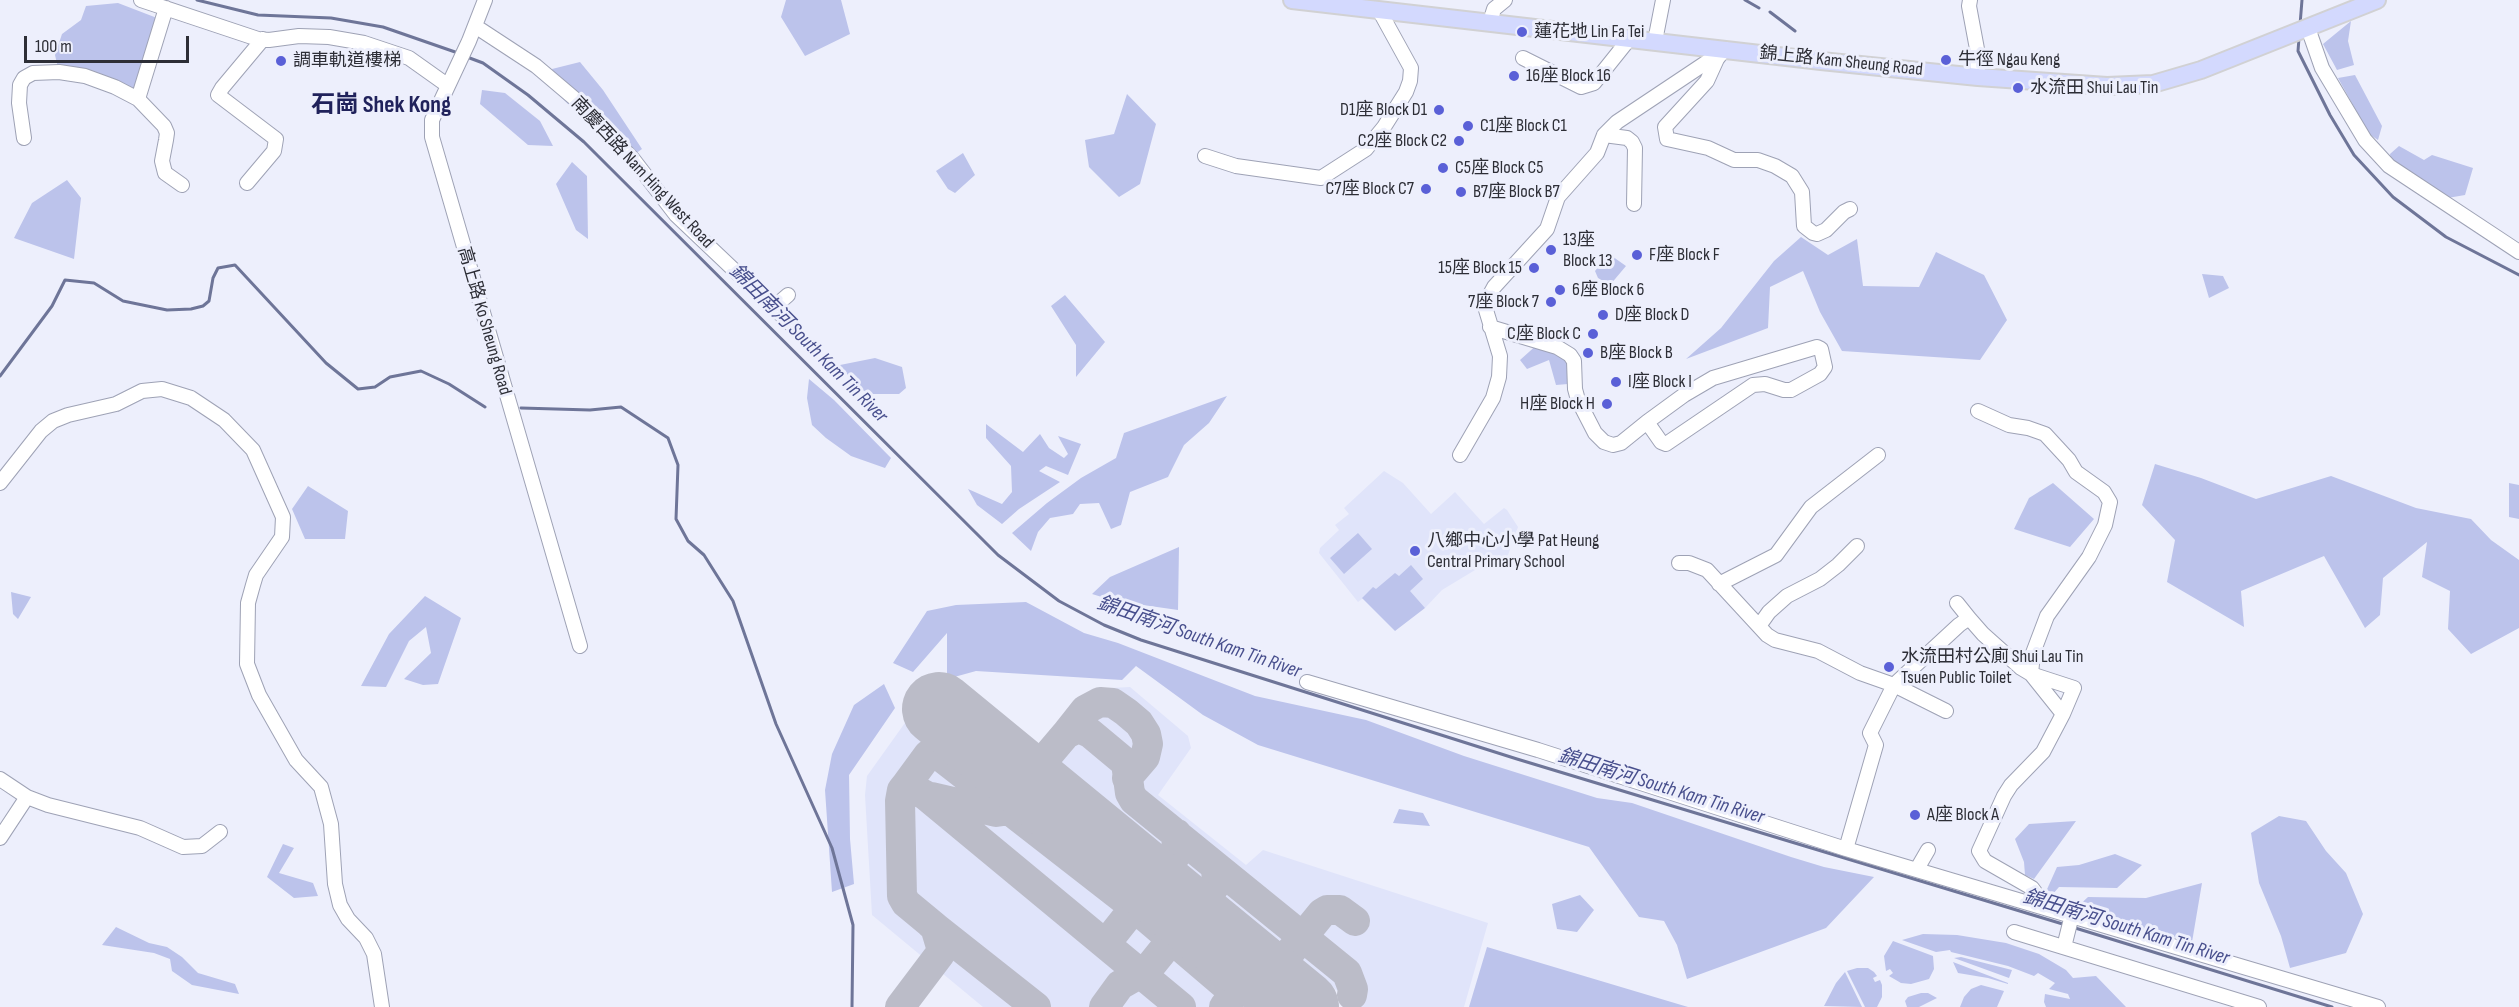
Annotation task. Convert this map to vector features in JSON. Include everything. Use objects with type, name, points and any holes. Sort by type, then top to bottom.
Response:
[{"type":"main road","name":"錦上路 Kam Sheung Road","points":[[1292,0],[1656,41],[1721,54],[2107,86],[2153,84],[2201,70],[2306,29],[2349,6],[2377,0]]},
{"type":"street","points":[[141,0],[263,39],[329,37],[364,43],[409,58],[447,85]]},
{"type":"street","name":"高上路 Ko Sheung Road","points":[[484,0],[473,31],[432,120],[434,146],[580,646]]},
{"type":"street","points":[[1490,22],[1494,9],[1505,0]]},
{"type":"street","points":[[1656,41],[1663,0]]},
{"type":"street","points":[[1970,0],[1969,6],[1977,49],[1978,77]]},
{"type":"street","points":[[138,99],[166,8]]},
{"type":"street","points":[[1206,156],[1236,166],[1321,178],[1366,149],[1384,127],[1406,92],[1410,81],[1411,68],[1379,10]]},
{"type":"street","points":[[2306,29],[2322,68],[2366,140],[2389,166],[2519,252]]},
{"type":"street","name":"南慶西路 Nam Hing West Road","points":[[473,31],[536,66],[575,99],[633,159],[676,215],[792,325]]},
{"type":"street","points":[[1523,58],[1581,87],[1594,83],[1630,38]]},
{"type":"street","points":[[247,183],[274,151],[276,139],[218,95],[263,39]]},
{"type":"street","points":[[1460,455],[1497,386],[1501,366],[1500,356],[1486,310],[1488,298],[1494,288],[1547,229],[1558,198],[1597,153],[1604,135],[1617,122],[1721,54]]},
{"type":"street","points":[[1721,54],[1707,81],[1665,127],[1667,139],[1708,148],[1734,160],[1758,160],[1775,166],[1792,176],[1802,192],[1804,226],[1817,234],[1826,230],[1850,209]]},
{"type":"street","points":[[24,138],[19,103],[20,85],[24,78],[33,73],[59,72],[85,76],[115,87],[138,99],[164,126],[167,133],[162,161],[165,173],[182,185]]},
{"type":"street","points":[[1604,135],[1627,138],[1635,148],[1634,204]]},
{"type":"street","points":[[773,308],[788,295]]},
{"type":"street","points":[[1490,327],[1557,347],[1570,355],[1574,361],[1575,389],[1578,400],[1594,433],[1604,442],[1613,445],[1621,442],[1647,422],[1684,394],[1713,378],[1817,347],[1821,349],[1825,366],[1820,374],[1791,390],[1765,384],[1753,385],[1666,444],[1661,442],[1647,422]]},
{"type":"street","points":[[0,483],[41,431],[53,421],[90,409],[116,404],[142,391],[162,388],[191,399],[224,420],[253,450],[283,517],[282,537],[256,575],[248,603],[247,664],[259,695],[296,760],[321,787],[331,824],[335,884],[340,905],[348,919],[366,938],[374,954],[382,1007]]},
{"type":"street","points":[[1978,411],[2009,425],[2045,434],[2069,460],[2076,472],[2098,486],[2110,502],[2105,525],[2089,557],[2047,616],[2033,653],[2031,674]]},
{"type":"street","points":[[1719,584],[1776,555],[1810,507],[1878,455]]},
{"type":"street","points":[[1759,626],[1769,612],[1787,596],[1820,579],[1857,546]]},
{"type":"street","points":[[1679,564],[1689,563],[1707,570],[1774,640],[1818,651],[1860,673],[1894,685],[1946,711]]},
{"type":"street","points":[[1957,603],[2002,652],[2031,674],[2063,714]]},
{"type":"street","points":[[1846,849],[1876,745],[1870,733],[1894,685],[1969,618]]},
{"type":"street","points":[[2031,674],[2074,688],[2043,752],[2011,785],[2004,796],[1979,851],[1985,861],[2020,879],[2032,888],[2046,907]]},
{"type":"street","points":[[1307,682],[1538,750],[1846,849],[2378,1007]]},
{"type":"street","points":[[0,779],[27,797],[66,811],[140,828],[183,847],[202,846],[220,832]]},
{"type":"street","points":[[0,838],[27,797]]},
{"type":"street","points":[[1917,869],[1928,850]]},
{"type":"street","points":[[2064,947],[2072,915]]},
{"type":"street","points":[[2014,932],[2259,1007]]},
{"type":"shaded area","points":[[786,0],[841,0],[850,34],[805,56],[781,17]]},
{"type":"shaded area","points":[[118,3],[157,18],[138,86],[133,89],[101,74],[74,68],[58,68],[55,55],[62,34],[81,20],[86,6]]},
{"type":"shaded area","points":[[2351,21],[2348,41],[2354,65],[2337,70],[2323,44]]},
{"type":"shaded area","points":[[580,62],[603,90],[642,149],[625,161],[560,96],[552,69]]},
{"type":"shaded area","points":[[2355,75],[2382,126],[2378,140],[2369,134],[2338,78]]},
{"type":"shaded area","points":[[482,90],[505,93],[540,121],[553,146],[528,145],[480,104]]},
{"type":"shaded area","points":[[1127,94],[1156,124],[1140,184],[1119,197],[1089,167],[1085,140],[1114,134]]},
{"type":"shaded area","points":[[2399,146],[2424,160],[2432,155],[2473,168],[2465,195],[2430,201],[2394,177],[2390,154]]},
{"type":"shaded area","points":[[963,153],[975,175],[955,193],[948,189],[936,171]]},
{"type":"shaded area","points":[[572,162],[587,176],[588,239],[576,230],[556,184]]},
{"type":"shaded area","points":[[67,180],[81,198],[74,259],[14,238],[32,203]]},
{"type":"shaded area","points":[[1801,237],[1828,255],[1857,239],[1863,286],[1919,287],[1936,252],[1984,275],[2007,320],[1980,360],[1842,351],[1820,312],[1803,271],[1770,287],[1768,328],[1686,359],[1721,328],[1774,261]]},
{"type":"shaded area","points":[[1609,254],[1626,266],[1610,285],[1598,278],[1595,271]]},
{"type":"shaded area","points":[[2202,274],[2223,276],[2229,288],[2209,298]]},
{"type":"shaded area","points":[[1065,295],[1105,342],[1076,377],[1076,345],[1051,306]]},
{"type":"shaded area","points":[[1539,343],[1558,351],[1572,365],[1568,384],[1556,385],[1549,360],[1527,369],[1520,360]]},
{"type":"shaded area","points":[[875,358],[902,367],[906,388],[899,394],[869,394],[855,385],[840,365]]},
{"type":"shaded area","points":[[809,379],[834,400],[891,458],[885,468],[851,456],[812,425],[807,398]]},
{"type":"shaded area","points":[[1227,396],[1209,423],[1184,445],[1168,477],[1130,492],[1121,525],[1111,529],[1099,503],[1080,504],[1073,514],[1050,518],[1038,532],[1031,551],[1012,533],[1081,478],[1116,458],[1124,433]]},
{"type":"shaded area","points":[[986,424],[1023,452],[1040,434],[1049,448],[1064,458],[1068,454],[1058,436],[1081,444],[1068,475],[1046,466],[1039,471],[1060,482],[1019,509],[1002,524],[977,505],[968,489],[1002,504],[1012,492],[1011,466],[986,438]]},
{"type":"shaded area","points":[[2155,464],[2201,478],[2256,499],[2331,476],[2416,508],[2471,519],[2491,540],[2519,560],[2519,628],[2471,654],[2448,629],[2450,591],[2422,577],[2427,542],[2383,578],[2380,615],[2365,628],[2324,556],[2241,591],[2244,627],[2167,582],[2175,540],[2142,505]]},
{"type":"shaded area","name":"八鄉中心小學 Pat Heung Central Primary School","points":[[1384,471],[1403,483],[1431,514],[1455,492],[1484,524],[1504,508],[1507,510],[1518,527],[1507,558],[1500,564],[1480,567],[1442,590],[1425,608],[1362,599],[1358,602],[1319,553],[1320,548],[1339,530],[1335,525],[1349,514],[1344,508]]},
{"type":"shaded area","points":[[2053,483],[2094,519],[2070,547],[2014,529],[2029,498]]},
{"type":"shaded area","points":[[2509,483],[2519,485],[2519,519],[2509,517]]},
{"type":"shaded area","points":[[308,486],[348,511],[345,539],[305,539],[292,509]]},
{"type":"shaded area","points":[[1358,533],[1372,549],[1344,574],[1330,558]]},
{"type":"shaded area","points":[[1179,547],[1178,610],[1115,601],[1092,594],[1110,577]]},
{"type":"shaded area","points":[[1411,565],[1423,579],[1410,591],[1425,608],[1395,631],[1362,598],[1373,587],[1376,589],[1395,573],[1399,576]]},
{"type":"shaded area","points":[[11,592],[31,597],[18,619],[13,614]]},
{"type":"shaded area","points":[[425,596],[461,618],[438,684],[423,685],[404,679],[431,653],[426,627],[409,641],[386,687],[361,686],[389,634]]},
{"type":"shaded area","points":[[1026,602],[1084,633],[1118,643],[1255,696],[1366,720],[1464,756],[1597,798],[1632,803],[1791,857],[1824,867],[1874,877],[1826,928],[1687,979],[1677,945],[1664,921],[1639,917],[1589,847],[1258,745],[1203,715],[1136,666],[1122,680],[976,671],[947,679],[947,633],[913,672],[893,663],[927,611],[956,605]]},
{"type":"shaded area","points":[[884,684],[895,708],[849,775],[850,839],[854,884],[832,892],[825,790],[832,754],[854,705]]},
{"type":"shaded area","points":[[1130,687],[1188,736],[1191,748],[1158,795],[1246,865],[1263,850],[1488,923],[1464,1007],[1357,1007],[1038,746],[1092,689]]},
{"type":"shaded area","points":[[907,720],[1258,1007],[983,1007],[872,915],[865,795],[867,776]]},
{"type":"shaded area","points":[[1399,809],[1423,813],[1430,826],[1393,823]]},
{"type":"shaded area","points":[[2279,816],[2306,821],[2326,851],[2346,873],[2363,914],[2346,953],[2290,968],[2281,936],[2259,883],[2251,833]]},
{"type":"shaded area","points":[[2076,821],[2034,879],[2025,875],[2024,862],[2015,839],[2029,824]]},
{"type":"shaded area","points":[[283,844],[294,848],[279,873],[313,883],[318,896],[294,898],[267,877]]},
{"type":"shaded area","points":[[2115,854],[2142,865],[2117,888],[2059,887],[2052,895],[2044,896],[2057,867],[2079,865]]},
{"type":"shaded area","points":[[2202,883],[2192,942],[2073,911],[2088,897],[2146,898]]},
{"type":"shaded area","points":[[1580,895],[1594,910],[1577,932],[1557,929],[1552,904]]},
{"type":"shaded area","points":[[116,927],[149,943],[167,947],[182,957],[198,973],[235,984],[239,994],[192,985],[172,971],[170,959],[154,953],[102,945]]},
{"type":"shaded area","points":[[1923,934],[1957,935],[2006,943],[2039,954],[2066,970],[2073,978],[2096,976],[2126,1007],[2046,1007],[2045,994],[2070,999],[2068,994],[2049,989],[2055,983],[2038,973],[2034,976],[2008,966],[1950,950],[1936,952],[1902,940]]},
{"type":"shaded area","points":[[1893,941],[1933,956],[1934,969],[1929,979],[1911,984],[1901,983],[1889,976],[1893,973],[1890,969],[1886,971],[1884,956]]},
{"type":"shaded area","points":[[1487,947],[1688,1007],[1469,1007]]},
{"type":"shaded area","points":[[1961,957],[2012,970],[2009,978],[1954,958]]},
{"type":"shaded area","points":[[1953,962],[2008,983],[2008,984],[1958,973]]},
{"type":"shaded area","points":[[1868,968],[1877,976],[1873,978],[1875,982],[1880,980],[1882,997],[1877,1007],[1865,1007],[1847,971]]},
{"type":"shaded area","points":[[1845,972],[1862,1007],[1824,1006],[1836,983]]},
{"type":"shaded area","points":[[1981,985],[2004,991],[1997,1007],[1960,1007],[1964,997],[1971,989]]},
{"type":"shaded area","points":[[1928,993],[1937,998],[1919,1007],[1907,1007],[1905,1001],[1908,997]]},
{"type":"waterway","name":"錦田南河 South Kam Tin River","points":[[197,0],[258,15],[331,18],[383,27],[458,53]]},
{"type":"waterway","points":[[1745,0],[1759,8]]},
{"type":"waterway","points":[[2300,25],[2302,0]]},
{"type":"waterway","points":[[1770,12],[1795,31]]},
{"type":"waterway","points":[[2299,38],[2298,51],[2330,115],[2354,155],[2393,197],[2446,237],[2519,275]]},
{"type":"waterway","name":"錦田南河 South Kam Tin River","points":[[467,57],[483,63],[528,95],[584,142],[998,555],[1059,601],[1104,625],[1141,640],[1517,759],[2066,925]]},
{"type":"waterway","points":[[0,376],[52,306],[65,280],[94,283],[123,301],[167,310],[191,309],[203,306],[209,301],[213,278],[218,268],[235,265],[326,363],[358,389],[375,387],[390,377],[421,371],[449,384],[485,407]]},
{"type":"waterway","points":[[521,408],[590,410],[621,407],[668,438],[678,465],[676,519],[688,541],[704,555],[733,601],[776,724],[832,848],[853,925],[852,1007]]},
{"type":"waterway","name":"錦田南河 South Kam Tin River","points":[[2072,927],[2332,1007]]},
{"type":"taxiway","points":[[1066,734],[1085,710],[1100,702],[1113,703],[1126,712],[1139,723],[1146,734],[1148,744],[1145,757],[1127,778]]},
{"type":"taxiway","points":[[932,797],[996,812],[1003,811],[1024,797],[1032,785],[1038,767],[1066,734],[1079,728],[1090,733],[1126,763],[1130,793],[1134,800],[1347,973],[1353,989],[1352,995]]},
{"type":"taxiway","points":[[906,785],[928,755],[936,753],[1135,908],[1230,989],[1231,998],[1224,1007]]},
{"type":"taxiway","points":[[900,1007],[940,954],[941,947],[935,927],[906,903],[902,896],[900,801],[902,790],[906,785],[925,795],[1181,1007]]},
{"type":"taxiway","points":[[1028,820],[1095,837]]},
{"type":"taxiway","points":[[1110,947],[1111,937],[1176,855],[1177,834]]},
{"type":"taxiway","points":[[1148,979],[1148,969],[1214,887],[1217,877],[1215,866]]},
{"type":"taxiway","points":[[1291,951],[1327,910],[1340,910],[1355,921]]},
{"type":"taxiway","points":[[931,924],[1036,1007]]},
{"type":"taxiway","points":[[1104,1007],[1120,985],[1148,969]]},
{"type":"runway","points":[[939,709],[1302,1007]]},
{"type":"place","name":"蓮花地 Lin Fa Tei","points":[[1522,32]]},
{"type":"place","name":"牛徑 Ngau Keng","points":[[1946,60]]},
{"type":"place","name":"調車軌道樓梯","points":[[281,61]]},
{"type":"place","name":"16座 Block 16","points":[[1514,76]]},
{"type":"place","name":"水流田 Shui Lau Tin","points":[[2018,88]]},
{"type":"place","name":"D1座 Block D1","points":[[1439,110]]},
{"type":"place","name":"C1座 Block C1","points":[[1468,126]]},
{"type":"place","name":"C2座 Block C2","points":[[1459,141]]},
{"type":"place","name":"C5座 Block C5","points":[[1443,168]]},
{"type":"place","name":"C7座 Block C7","points":[[1426,189]]},
{"type":"place","name":"B7座 Block B7","points":[[1461,192]]},
{"type":"place","name":"13座 Block 13","points":[[1551,250]]},
{"type":"place","name":"F座 Block F","points":[[1637,255]]},
{"type":"place","name":"15座 Block 15","points":[[1534,268]]},
{"type":"place","name":"6座 Block 6","points":[[1560,290]]},
{"type":"place","name":"7座 Block 7","points":[[1551,302]]},
{"type":"place","name":"D座 Block D","points":[[1603,315]]},
{"type":"place","name":"C座 Block C","points":[[1593,334]]},
{"type":"place","name":"B座 Block B","points":[[1588,353]]},
{"type":"place","name":"I座 Block I","points":[[1616,382]]},
{"type":"place","name":"H座 Block H","points":[[1607,404]]},
{"type":"place","name":"八鄉中心小學 Pat Heung Central Primary School","points":[[1415,551]]},
{"type":"place","name":"水流田村公廁 Shui Lau Tin Tsuen Public Toilet","points":[[1889,667]]},
{"type":"place","name":"A座 Block A","points":[[1915,815]]},
{"type":"district","name":"石崗 Shek Kong","points":[[381,106]]}]
